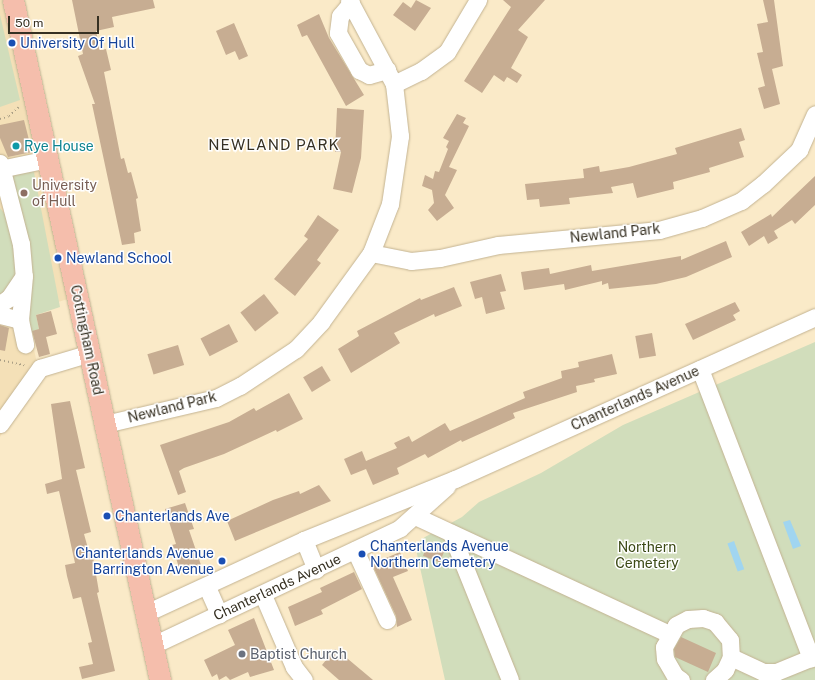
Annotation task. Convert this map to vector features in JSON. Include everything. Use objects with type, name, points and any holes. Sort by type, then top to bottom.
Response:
[{"type":"main road","name":"Cottingham Road","points":[[13,0],[160,680]]},
{"type":"street","points":[[350,2],[340,16],[338,33],[359,70],[369,75],[390,77],[421,71],[447,52],[478,0]]},
{"type":"street","name":"Newland Park","points":[[105,424],[216,398],[240,386],[296,349],[321,322],[371,253],[390,204],[398,163],[400,136],[390,77],[350,2]]},
{"type":"street","name":"Newland Park","points":[[371,253],[411,261],[440,258],[498,245],[659,230],[702,218],[741,201],[763,184],[799,150],[815,114]]},
{"type":"street","points":[[25,344],[20,320],[24,276],[21,244],[6,209],[0,167],[48,159]]},
{"type":"street","points":[[0,304],[9,298],[24,276]]},
{"type":"street","points":[[0,315],[20,320]]},
{"type":"street","name":"Chanterlands Avenue","points":[[146,613],[207,587],[304,540],[455,479],[700,369],[814,320]]},
{"type":"street","points":[[0,424],[6,405],[40,368],[90,353]]},
{"type":"street","points":[[700,369],[813,657],[777,676],[763,672],[731,657]]},
{"type":"street","name":"Chanterlands Avenue","points":[[153,645],[316,570],[400,528],[455,479]]},
{"type":"street","points":[[415,516],[669,634]]},
{"type":"street","points":[[451,533],[510,680]]},
{"type":"street","points":[[304,540],[316,570]]},
{"type":"street","points":[[355,550],[387,620]]},
{"type":"street","points":[[207,587],[219,614]]},
{"type":"street","points":[[263,595],[294,667],[304,680]]},
{"type":"street","points":[[678,679],[665,659],[664,647],[669,634],[688,619],[702,618],[716,622],[730,640],[731,657],[725,670],[714,680]]},
{"type":"path","points":[[0,118],[35,100]]},
{"type":"path","points":[[0,360],[40,368]]},
{"type":"shaded area","name":"University of Hull","points":[[0,0],[9,0],[71,298],[26,312],[39,373],[0,437]]},
{"type":"green space","points":[[0,15],[20,100],[0,107]]},
{"type":"green space","points":[[33,167],[60,307],[36,315],[39,329],[26,337],[6,173]]},
{"type":"green space","points":[[0,208],[8,218],[20,270],[0,298]]},
{"type":"green space","name":"Northern Cemetery","points":[[815,342],[815,680],[445,680],[415,545],[425,537],[462,517],[479,502],[541,473],[623,425]]},
{"type":"water","points":[[790,520],[801,546],[793,549],[783,522]]},
{"type":"water","points":[[734,541],[744,569],[738,572],[727,543]]},
{"type":"building","points":[[72,0],[153,0],[155,8],[112,17],[114,27],[96,31],[100,50],[106,49],[111,70],[104,72],[121,159],[124,158],[128,173],[131,172],[138,198],[136,199],[141,231],[134,233],[135,243],[122,245],[92,104],[95,104],[78,56],[83,54]]},
{"type":"building","points":[[416,0],[431,8],[415,31],[393,15],[403,2],[411,8]]},
{"type":"building","points":[[503,0],[545,0],[518,30],[528,37],[511,68],[522,75],[517,83],[507,77],[504,82],[494,75],[482,93],[464,81],[511,7]]},
{"type":"building","points":[[763,0],[774,0],[783,66],[772,69],[780,104],[764,109],[758,88],[765,86],[757,53],[763,52],[757,24],[768,22]]},
{"type":"building","points":[[319,14],[329,38],[364,95],[346,106],[307,35],[302,37],[297,25]]},
{"type":"building","points":[[234,23],[248,56],[239,60],[235,51],[226,55],[216,31]]},
{"type":"building","points":[[337,108],[364,110],[361,158],[352,193],[333,189],[341,152],[335,152]]},
{"type":"building","points":[[457,114],[466,118],[463,123],[469,126],[449,167],[457,170],[445,195],[454,208],[437,221],[428,210],[434,203],[432,190],[422,186],[425,175],[433,179],[435,171],[439,172],[448,149],[446,147],[449,141],[443,138]]},
{"type":"building","name":"Rye House","points":[[24,120],[32,152],[8,157],[0,138],[0,125]]},
{"type":"building","points":[[741,128],[745,140],[739,142],[744,157],[709,168],[710,172],[673,182],[674,189],[637,198],[633,183],[611,187],[613,193],[569,198],[570,204],[540,207],[539,199],[527,200],[525,184],[584,178],[583,169],[599,166],[600,172],[629,167],[677,154],[675,148]]},
{"type":"building","points":[[815,176],[815,205],[795,224],[792,220],[774,231],[778,238],[768,244],[764,236],[749,246],[741,232],[771,214],[772,217]]},
{"type":"building","points":[[318,215],[339,230],[317,260],[321,263],[295,296],[274,279],[308,239],[304,236]]},
{"type":"building","points":[[726,241],[732,257],[686,277],[656,284],[609,289],[608,283],[602,285],[602,281],[565,290],[564,284],[524,290],[521,272],[549,268],[550,274],[591,265],[592,271],[681,256],[681,260]]},
{"type":"building","points":[[501,274],[506,291],[500,292],[505,309],[486,314],[482,297],[475,299],[470,282]]},
{"type":"building","points":[[454,287],[462,306],[435,317],[434,314],[394,333],[400,343],[351,373],[338,349],[359,336],[357,331],[420,298],[421,300]]},
{"type":"building","points":[[264,294],[279,313],[255,331],[240,312]]},
{"type":"building","points":[[735,302],[740,311],[733,315],[736,320],[693,340],[685,324]]},
{"type":"building","points":[[51,311],[57,334],[46,337],[50,354],[39,357],[32,331],[39,329],[36,315]]},
{"type":"building","points":[[229,324],[238,342],[210,356],[200,339]]},
{"type":"building","points":[[0,325],[9,328],[5,351],[0,350]]},
{"type":"building","points":[[652,333],[656,356],[639,359],[635,336]]},
{"type":"building","points":[[178,345],[184,365],[154,374],[147,354]]},
{"type":"building","points":[[612,354],[617,374],[594,379],[595,382],[576,386],[577,392],[513,413],[515,418],[462,442],[461,440],[428,458],[425,454],[397,468],[399,474],[373,485],[366,469],[351,475],[344,459],[362,451],[366,461],[397,448],[394,443],[409,436],[412,442],[445,423],[450,431],[525,398],[523,392],[562,378],[561,371],[579,367],[578,362]]},
{"type":"building","points":[[322,366],[331,381],[312,392],[303,377]]},
{"type":"building","points":[[289,393],[303,419],[277,432],[276,430],[224,454],[179,471],[186,492],[178,495],[160,445],[229,422],[254,408],[256,411]]},
{"type":"building","points":[[70,401],[85,468],[76,470],[91,532],[84,534],[89,552],[92,551],[99,592],[97,593],[115,671],[82,679],[79,667],[93,664],[88,643],[92,642],[81,597],[73,599],[67,576],[65,565],[75,563],[59,491],[47,494],[45,484],[62,479],[51,404]]},
{"type":"building","points":[[319,485],[331,501],[235,541],[227,521],[273,500],[299,491],[300,494]]},
{"type":"building","points":[[185,503],[194,529],[189,530],[201,565],[180,571],[172,545],[176,544],[165,509]]},
{"type":"building","points":[[429,541],[446,548],[440,563],[423,556]]},
{"type":"building","points":[[400,552],[408,571],[393,577],[412,620],[397,627],[396,616],[372,564]]},
{"type":"building","points":[[354,572],[362,589],[321,610],[323,614],[295,626],[288,607],[322,592],[320,588]]},
{"type":"building","name":"Baptist Church","points":[[254,618],[274,670],[250,677],[248,672],[230,680],[226,676],[219,680],[217,674],[212,677],[204,660],[235,645],[228,630]]},
{"type":"building","points":[[681,637],[716,653],[708,672],[675,657],[674,649]]},
{"type":"building","points":[[335,649],[373,680],[339,680],[322,665]]},
{"type":"place","name":"University Of Hull","points":[[12,43]]},
{"type":"place","name":"Rye House","points":[[16,146]]},
{"type":"place","name":"University of Hull","points":[[24,193]]},
{"type":"place","name":"Newland School","points":[[58,258]]},
{"type":"place","name":"Chanterlands Ave","points":[[107,516]]},
{"type":"place","name":"Chanterlands Avenue Northern Cemetery","points":[[362,554]]},
{"type":"place","name":"Chanterlands Avenue Barrington Avenue","points":[[222,561]]},
{"type":"place","name":"Baptist Church","points":[[242,654]]},
{"type":"district","name":"NEWLAND PARK","points":[[274,145]]}]
